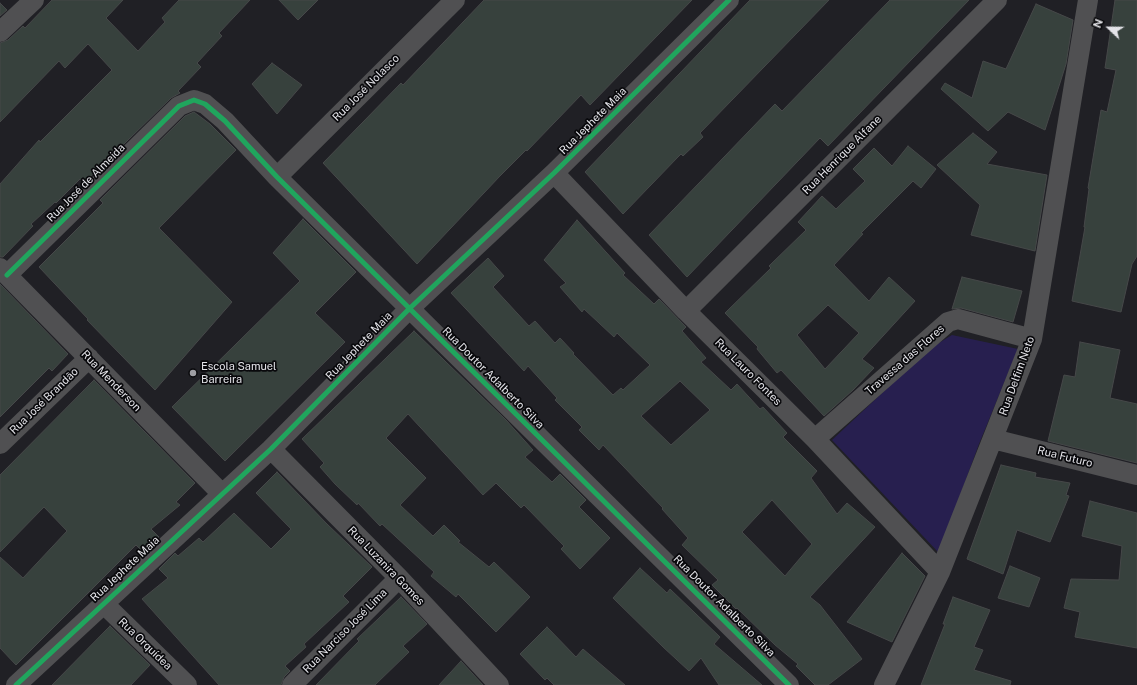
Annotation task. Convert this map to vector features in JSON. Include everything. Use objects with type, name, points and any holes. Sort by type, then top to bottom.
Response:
[{"type":"street","points":[[0,32],[34,0]]},
{"type":"street","name":"Rua José Nolasco","points":[[277,177],[455,0]]},
{"type":"street","name":"Rua Jephete Maia","points":[[16,685],[271,449],[409,309],[554,174],[729,0]]},
{"type":"street","name":"Rua Henrique Alfane","points":[[686,311],[997,0]]},
{"type":"street","name":"Rua Delfim Neto","points":[[884,685],[940,572],[1032,339],[1088,0]]},
{"type":"street","name":"Rua Doutor Adalberto Silva","points":[[179,106],[194,100],[209,107],[225,121],[277,177],[789,685]]},
{"type":"street","name":"Rua José de Almeida","points":[[4,272],[179,106]]},
{"type":"street","name":"Rua Lauro Fontes","points":[[554,174],[686,311],[815,439],[940,572]]},
{"type":"street","name":"Rua Menderson","points":[[4,272],[222,494]]},
{"type":"street","name":"Travessa das Flores","points":[[815,439],[948,322],[958,320],[1032,339]]},
{"type":"street","name":"Rua José Brandão","points":[[0,444],[89,358]]},
{"type":"street","name":"Rua Futuro","points":[[993,439],[1137,475]]},
{"type":"street","name":"Rua Luzanira Gomes","points":[[271,449],[399,578],[499,685]]},
{"type":"street","name":"Rua Narciso José Lima","points":[[292,685],[399,578]]},
{"type":"street","name":"Rua Orquídea","points":[[103,603],[187,685]]},
{"type":"shaded area","points":[[952,335],[1018,349],[979,444],[939,553],[832,440],[929,349]]},
{"type":"building","points":[[52,0],[123,0],[106,18],[138,51],[165,22],[162,18],[179,0],[250,0],[219,33],[222,36],[197,63],[201,67],[178,91],[180,93],[171,98],[84,183],[80,179],[56,203],[55,202],[31,224],[33,226],[3,257],[0,257],[0,184],[39,140],[40,142],[112,70],[88,44],[65,68],[59,61],[0,122],[0,43],[8,40],[23,26],[25,28]]},
{"type":"building","points":[[279,0],[318,0],[298,20]]},
{"type":"building","points":[[484,0],[692,0],[590,105],[581,95],[527,151],[526,150],[500,176],[417,264],[323,163],[401,83],[403,85]]},
{"type":"building","points":[[750,0],[829,0],[700,133],[703,137],[683,156],[681,154],[623,214],[585,172]]},
{"type":"building","points":[[890,0],[969,0],[828,146],[820,138],[687,277],[649,235],[775,104],[782,111]]},
{"type":"building","points":[[1115,0],[1137,0],[1137,256],[1132,264],[1121,312],[1072,301],[1085,227],[1088,188],[1101,110],[1107,112],[1116,70],[1105,68]]},
{"type":"building","points":[[0,3],[7,10],[0,16]]},
{"type":"building","points":[[1036,4],[1073,20],[1066,64],[1045,130],[1008,112],[988,131],[941,89],[945,83],[972,98],[983,61],[1006,69]]},
{"type":"building","points":[[272,63],[302,85],[277,114],[252,84]]},
{"type":"building","points":[[194,112],[210,124],[236,150],[159,228],[232,302],[155,390],[87,320],[88,319],[39,267],[103,203],[100,200],[185,116]]},
{"type":"building","points":[[973,133],[997,152],[987,164],[1047,175],[1035,251],[971,235],[980,205],[937,165]]},
{"type":"building","points":[[908,146],[936,169],[921,188],[913,181],[861,233],[863,234],[834,265],[869,301],[889,277],[915,301],[862,359],[874,368],[853,390],[824,416],[781,370],[777,373],[757,349],[758,347],[725,313],[771,268],[769,266],[806,230],[798,222],[822,196],[836,209],[865,181],[853,169],[874,148],[892,166]],"holes":[[[828,305],[859,333],[825,369],[797,335]]]},
{"type":"building","points":[[303,219],[356,272],[315,313],[345,342],[225,461],[172,407],[300,281],[273,253]]},
{"type":"building","points":[[577,220],[625,273],[623,275],[654,304],[659,299],[686,327],[682,331],[706,358],[701,362],[731,390],[737,384],[760,409],[763,407],[787,433],[783,437],[817,471],[811,478],[837,514],[847,503],[875,527],[810,597],[820,605],[862,659],[828,685],[815,685],[796,666],[798,664],[775,645],[712,585],[718,580],[682,545],[688,538],[662,509],[663,508],[603,445],[599,450],[579,430],[582,427],[555,400],[557,398],[528,366],[524,371],[451,293],[488,258],[504,276],[493,287],[529,326],[535,321],[555,343],[560,338],[574,353],[573,354],[613,395],[621,388],[623,390],[650,365],[617,333],[614,337],[584,309],[582,312],[560,287],[566,283],[544,260]],"holes":[[[680,381],[710,410],[671,445],[641,416]],[[772,500],[812,544],[785,576],[742,532]]]},
{"type":"building","points":[[962,277],[1022,291],[1013,322],[961,308],[952,309]]},
{"type":"building","points":[[0,284],[68,354],[52,371],[49,368],[0,417]]},
{"type":"building","points":[[414,331],[506,420],[533,450],[525,457],[552,482],[560,474],[586,500],[579,507],[610,538],[580,569],[561,549],[564,546],[524,505],[521,508],[496,483],[483,495],[408,414],[386,438],[426,478],[400,505],[433,536],[444,525],[460,541],[458,542],[489,567],[494,562],[530,597],[496,632],[458,594],[456,597],[431,576],[434,572],[382,524],[380,526],[358,503],[357,505],[335,484],[320,467],[324,463],[302,439]]},
{"type":"building","points":[[1080,342],[1120,350],[1110,398],[1137,404],[1137,463],[1048,441],[1064,375],[1075,377]]},
{"type":"building","points":[[94,380],[195,483],[176,502],[180,505],[151,529],[159,537],[143,552],[136,545],[16,665],[0,648],[0,557],[23,578],[67,531],[44,507],[0,552],[0,475]]},
{"type":"building","points":[[1001,465],[1036,473],[1035,477],[1070,483],[1066,495],[1069,496],[1050,542],[1017,530],[1003,574],[967,559]]},
{"type":"building","points":[[277,472],[327,524],[372,567],[343,596],[349,602],[304,644],[306,647],[285,666],[290,671],[284,677],[281,685],[219,685],[142,599],[168,578],[159,569],[175,553],[178,556],[199,538],[203,542],[234,513],[271,549],[291,529],[256,493]]},
{"type":"building","points":[[1090,501],[1137,513],[1137,648],[1075,637],[1080,612],[1064,608],[1071,579],[1119,580],[1122,546],[1082,536]]},
{"type":"building","points":[[902,553],[925,576],[892,642],[847,622]]},
{"type":"building","points":[[1010,566],[1040,578],[1029,607],[998,598]]},
{"type":"building","points":[[640,568],[667,593],[670,589],[720,637],[714,644],[762,685],[719,685],[701,658],[689,671],[663,647],[613,598]]},
{"type":"building","points":[[401,597],[427,624],[403,646],[409,652],[375,685],[316,685],[359,641],[357,639]]},
{"type":"building","points":[[953,597],[990,610],[974,647],[983,650],[974,670],[1011,681],[1010,685],[921,685],[945,624],[943,624]]},
{"type":"building","points":[[110,626],[150,665],[131,685],[52,685]]},
{"type":"building","points":[[547,627],[576,657],[583,649],[625,685],[554,685],[547,678],[545,680],[520,654]]},
{"type":"building","points":[[461,661],[483,685],[439,685]]},
{"type":"cycle path","points":[[16,685],[271,449],[409,309],[554,173],[729,0]]},
{"type":"cycle path","points":[[7,275],[179,106],[194,100],[205,104],[225,121],[277,177],[789,685]]},
{"type":"place","name":"Escola Samuel Barreira","points":[[193,373]]}]
